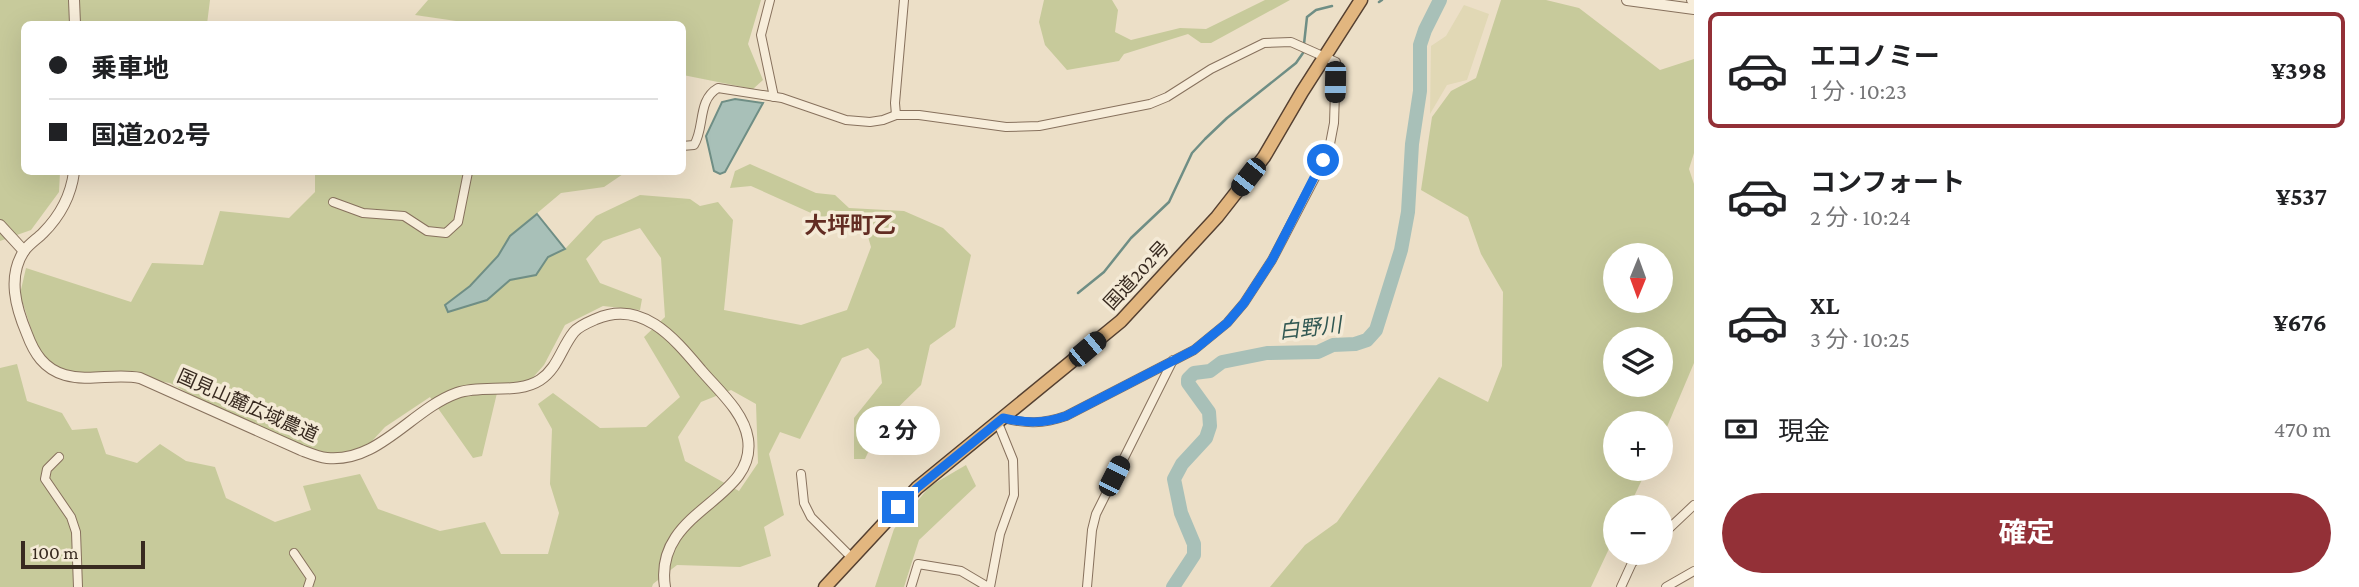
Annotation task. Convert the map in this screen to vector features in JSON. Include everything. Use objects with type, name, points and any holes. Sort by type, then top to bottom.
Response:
[{"type":"highway","name":"国道202号","points":[[825,587],[917,488],[1121,321],[1217,218],[1264,157],[1301,92],[1361,0]]},
{"type":"street","points":[[74,0],[75,21]]},
{"type":"street","points":[[770,0],[761,35],[774,97]]},
{"type":"street","points":[[896,115],[904,0]]},
{"type":"street","points":[[1627,0],[1694,9]]},
{"type":"street","points":[[1678,0],[1693,1]]},
{"type":"street","points":[[686,146],[694,145],[700,115],[711,92],[718,88],[774,97],[846,120],[870,122],[896,115],[919,115],[1006,127],[1039,126],[1150,104],[1264,43],[1280,41],[1300,46],[1336,62],[1334,123],[1330,144],[1272,260],[1244,303],[1194,350],[1096,401],[1046,423],[1000,420],[1013,460],[1014,495],[1000,534],[989,587],[961,571],[918,564],[911,587]]},
{"type":"street","name":"国見山麓広域農道","points":[[74,175],[72,188],[59,213],[24,251],[14,285],[16,305],[31,345],[41,361],[51,370],[67,376],[125,375],[140,378],[301,450],[326,458],[347,457],[364,452],[385,440],[427,408],[461,392],[518,387],[541,380],[552,370],[574,331],[597,319],[621,313],[649,320],[668,333],[745,425],[748,456],[737,478],[678,532],[666,551],[663,567],[665,587]]},
{"type":"street","points":[[333,202],[363,213],[404,215],[427,231],[446,233],[458,222],[467,175]]},
{"type":"street","points":[[0,225],[24,251]]},
{"type":"street","points":[[1087,587],[1096,514],[1173,360]]},
{"type":"street","points":[[59,457],[47,469],[45,479],[71,517],[76,531],[78,587]]},
{"type":"street","points":[[802,474],[804,503],[811,517],[851,557]]},
{"type":"street","points":[[1673,525],[1694,505]]},
{"type":"street","points":[[294,553],[311,578],[308,587]]},
{"type":"street","points":[[1621,587],[1631,565]]},
{"type":"street","points":[[1667,587],[1694,570]]},
{"type":"shaded area","points":[[1464,5],[1489,14],[1467,80],[1447,85],[1430,114],[1431,46],[1446,36]]},
{"type":"green space","points":[[0,0],[210,0],[207,21],[21,21],[21,175],[60,175],[59,192],[31,230],[0,241]]},
{"type":"green space","points":[[428,0],[761,0],[748,44],[763,80],[753,89],[686,76],[686,21],[456,21],[415,15]]},
{"type":"green space","points":[[1044,0],[1112,0],[1118,10],[1115,32],[1131,40],[1180,28],[1206,29],[1265,0],[1290,0],[1211,43],[1201,43],[1188,34],[1124,54],[1119,61],[1067,70],[1045,45],[1039,22]]},
{"type":"green space","points":[[1501,0],[1546,0],[1579,8],[1660,70],[1694,59],[1694,153],[1689,169],[1694,184],[1694,363],[1673,413],[1603,411],[1603,481],[1641,481],[1635,495],[1603,495],[1603,562],[1591,587],[1270,587],[1305,545],[1337,522],[1439,377],[1488,402],[1502,366],[1503,292],[1481,254],[1468,217],[1421,190],[1432,117],[1451,91],[1476,78]]},
{"type":"green space","points":[[750,164],[816,193],[835,195],[849,208],[904,211],[943,228],[971,255],[955,327],[930,345],[921,385],[881,424],[865,459],[854,459],[854,418],[882,383],[879,360],[868,348],[842,358],[800,439],[780,432],[769,454],[784,515],[764,527],[771,556],[740,567],[677,565],[652,587],[0,587],[0,368],[17,364],[27,401],[62,413],[72,430],[97,428],[106,454],[137,463],[160,444],[186,461],[215,467],[226,498],[275,522],[311,510],[303,486],[360,474],[378,509],[440,531],[485,522],[501,554],[548,554],[559,513],[550,484],[552,429],[538,404],[553,393],[600,428],[646,427],[680,397],[644,337],[665,317],[661,258],[640,228],[603,241],[586,259],[600,283],[642,299],[640,310],[603,306],[565,325],[544,365],[521,391],[497,393],[482,456],[473,458],[430,397],[385,427],[361,453],[334,462],[301,456],[170,383],[117,375],[72,378],[40,357],[20,294],[26,268],[131,302],[152,263],[203,265],[220,211],[289,218],[315,192],[315,175],[622,175],[604,187],[561,193],[510,236],[498,256],[470,286],[445,305],[487,300],[510,280],[536,275],[548,257],[565,249],[596,216],[640,195],[690,199],[700,206],[718,202],[733,220],[724,310],[801,325],[847,310],[871,247],[864,223],[831,222],[751,186],[730,188],[735,171]],"holes":[[[731,390],[756,404],[758,463],[739,491],[685,461],[678,437],[701,402]]]},
{"type":"green space","points":[[966,465],[976,486],[919,540],[904,587],[875,587],[894,529],[930,486]]},
{"type":"water","points":[[735,99],[763,103],[725,172],[720,174],[714,171],[706,136],[722,102]]},
{"type":"water","points":[[537,214],[565,249],[548,257],[536,275],[510,280],[487,300],[448,312],[445,305],[470,286],[498,256],[510,236]]},
{"type":"waterway","name":"白野川","points":[[1173,587],[1194,555],[1194,544],[1181,513],[1174,479],[1182,464],[1206,438],[1210,426],[1209,412],[1188,383],[1188,379],[1194,373],[1210,371],[1222,362],[1267,353],[1318,352],[1333,345],[1355,344],[1367,340],[1376,330],[1401,250],[1408,212],[1412,144],[1420,91],[1420,45],[1440,0]]},
{"type":"waterway","points":[[1078,293],[1104,272],[1131,238],[1169,202],[1192,153],[1205,139],[1296,63],[1303,53],[1307,17],[1316,10],[1332,6]]},
{"type":"district","name":"大坪町乙","points":[[850,225]]},
{"type":"route","points":[[898,507],[917,488],[1003,418],[1025,423],[1046,423],[1066,416],[1194,350],[1213,335],[1244,303],[1272,260],[1323,160]]}]
